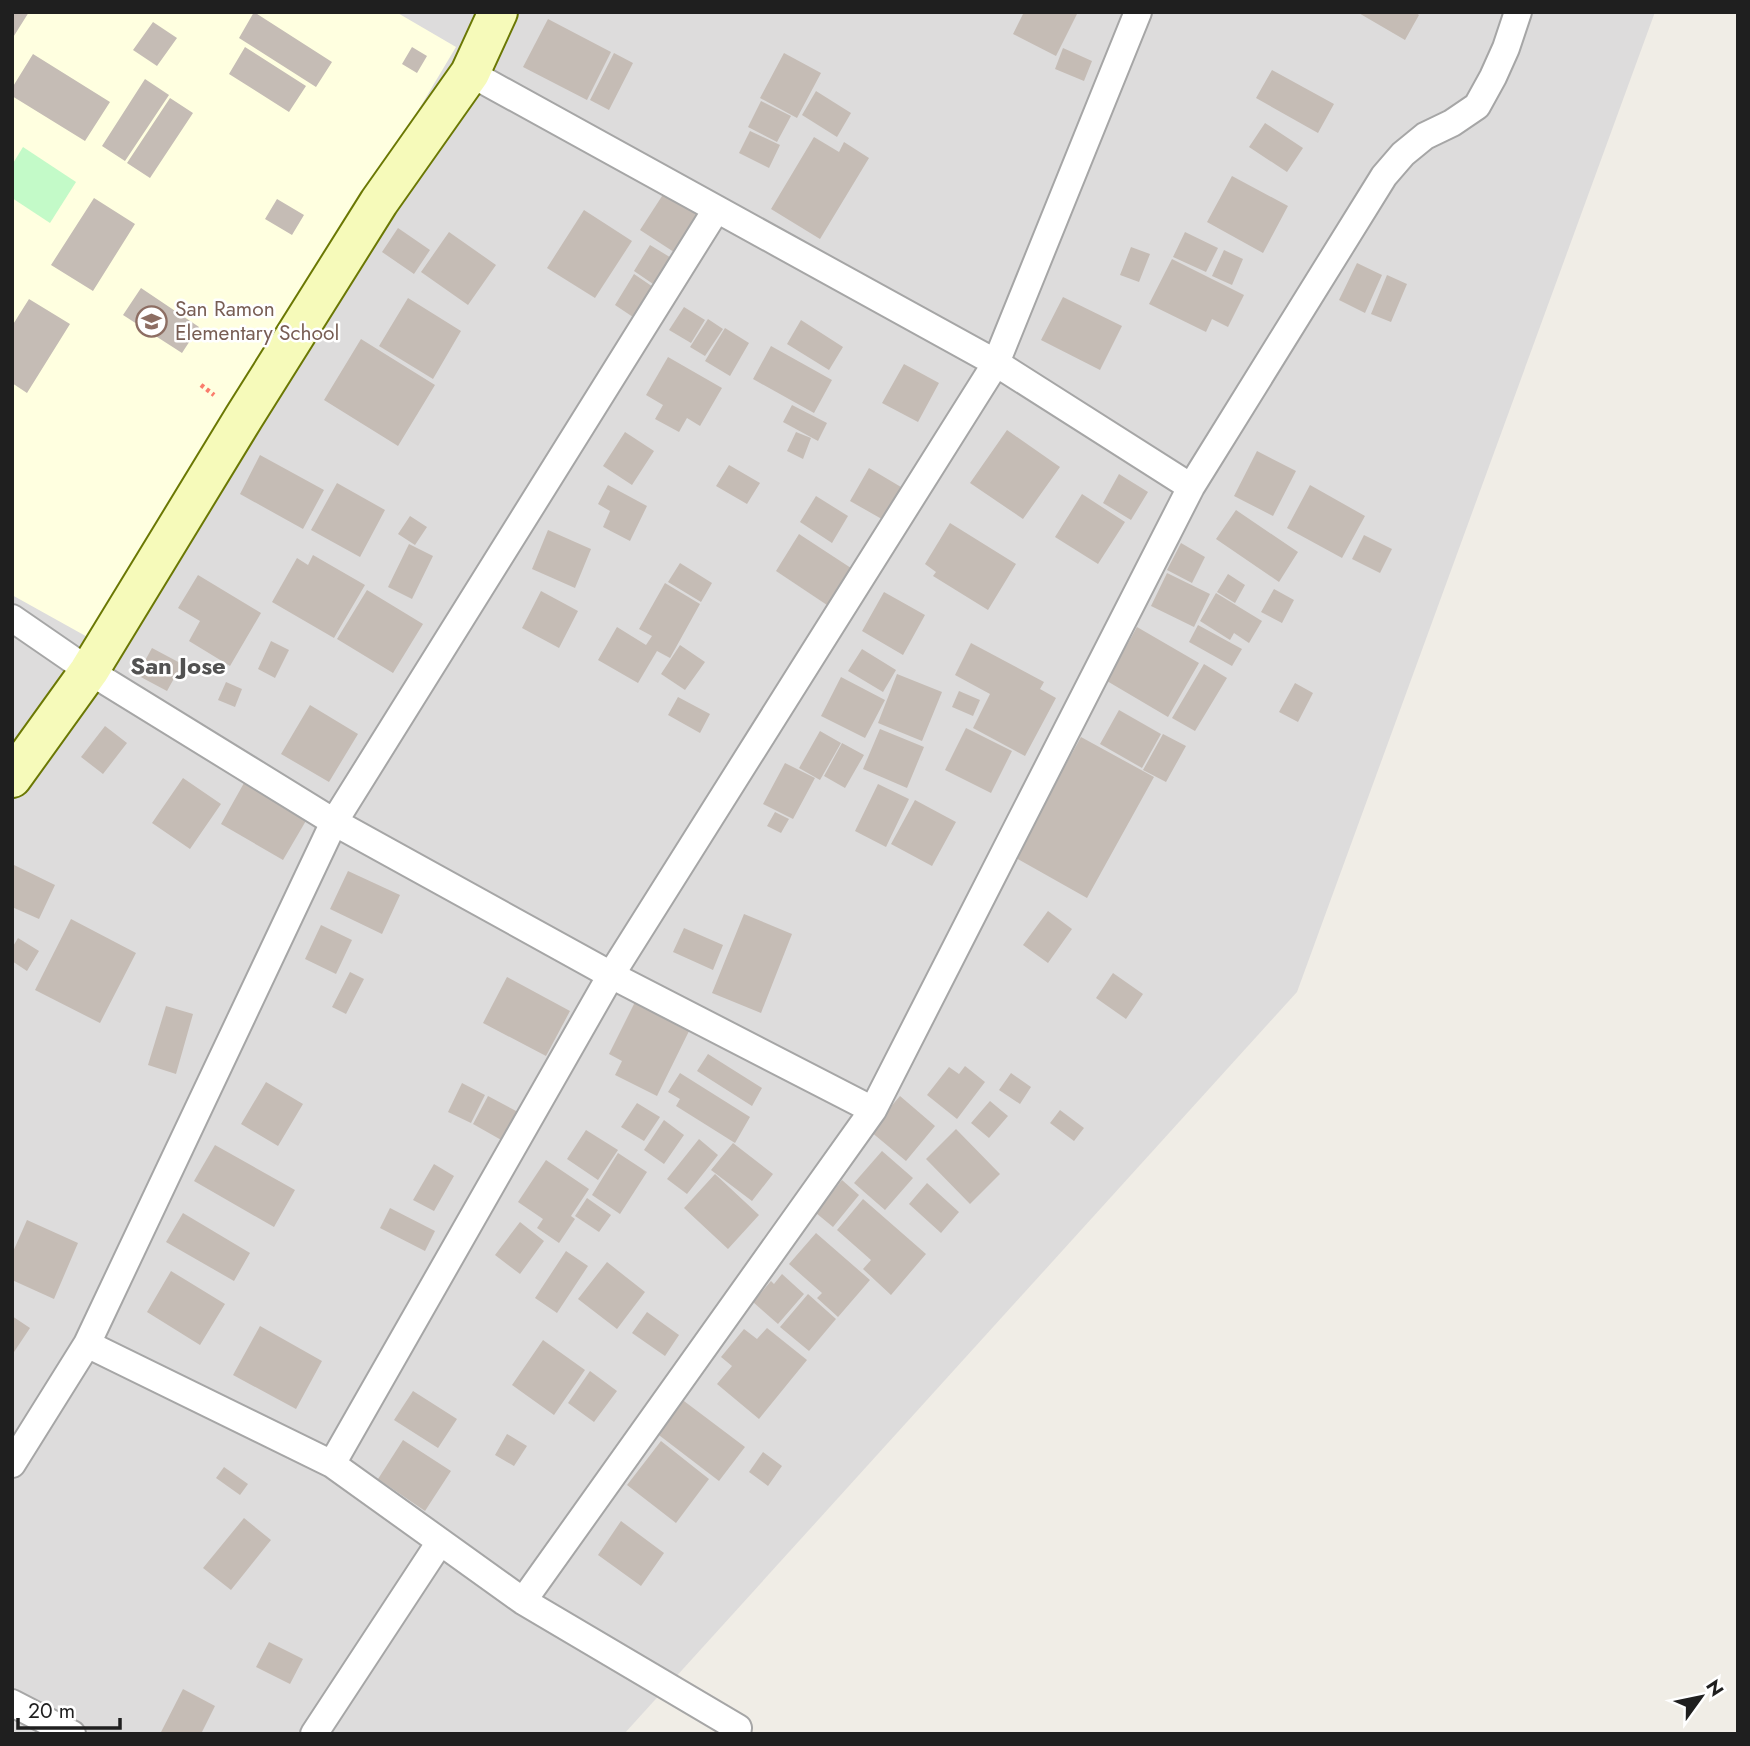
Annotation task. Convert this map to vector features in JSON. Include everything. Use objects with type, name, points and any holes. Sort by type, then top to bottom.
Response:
[{"type":"street","points":[[12,778],[89,671],[379,202],[470,74],[498,12]]},
{"type":"street","points":[[332,1464],[611,975],[996,363],[1138,12]]},
{"type":"street","points":[[523,1601],[873,1110],[1191,487],[1384,176],[1403,154],[1425,136],[1477,106],[1497,68],[1518,12]]},
{"type":"street","points":[[470,74],[996,363],[1191,487]]},
{"type":"street","points":[[12,1464],[87,1344],[334,822],[716,210]]},
{"type":"street","points":[[12,618],[89,671],[334,822],[611,975],[873,1110]]},
{"type":"street","points":[[87,1344],[332,1464],[523,1601],[738,1728]]},
{"type":"street","points":[[314,1734],[440,1542]]},
{"type":"street","points":[[12,1703],[72,1734]]},
{"type":"shaded area","points":[[12,12],[1655,12],[1297,992],[624,1734],[12,1734]]},
{"type":"shaded area","name":"San Ramon Elementary School","points":[[12,12],[396,12],[456,47],[100,644],[12,595]]},
{"type":"green space","points":[[23,147],[76,182],[50,223],[12,198],[12,165]]},
{"type":"building","points":[[12,12],[29,12],[12,39]]},
{"type":"building","points":[[254,12],[332,62],[316,87],[239,38]]},
{"type":"building","points":[[1024,12],[1078,12],[1056,56],[1013,34]]},
{"type":"building","points":[[1357,12],[1415,12],[1419,15],[1405,40]]},
{"type":"building","points":[[548,19],[611,52],[587,100],[523,67]]},
{"type":"building","points":[[153,22],[177,38],[157,66],[133,50]]},
{"type":"building","points":[[245,47],[306,86],[289,112],[229,74]]},
{"type":"building","points":[[412,47],[427,56],[417,73],[402,64]]},
{"type":"building","points":[[1063,48],[1092,61],[1084,81],[1055,69]]},
{"type":"building","points":[[614,53],[633,63],[609,110],[590,100]]},
{"type":"building","points":[[784,53],[821,73],[797,118],[760,98]]},
{"type":"building","points":[[33,54],[110,102],[85,141],[12,96],[12,88]]},
{"type":"building","points":[[1272,70],[1334,104],[1318,133],[1256,98]]},
{"type":"building","points":[[145,79],[169,95],[125,161],[102,146]]},
{"type":"building","points":[[816,91],[851,113],[837,137],[802,115]]},
{"type":"building","points":[[170,98],[193,113],[150,178],[127,163]]},
{"type":"building","points":[[761,101],[791,116],[777,142],[748,127]]},
{"type":"building","points":[[1265,123],[1303,148],[1287,172],[1249,147]]},
{"type":"building","points":[[750,131],[780,145],[769,168],[739,153]]},
{"type":"building","points":[[814,137],[839,152],[844,142],[869,158],[820,239],[771,209]]},
{"type":"building","points":[[1232,176],[1288,206],[1263,253],[1207,222]]},
{"type":"building","points":[[664,193],[700,217],[677,254],[640,230]]},
{"type":"building","points":[[94,198],[135,224],[93,291],[51,265]]},
{"type":"building","points":[[277,199],[304,215],[292,235],[265,219]]},
{"type":"building","points":[[584,210],[632,241],[595,298],[547,268]]},
{"type":"building","points":[[398,228],[430,250],[414,274],[382,252]]},
{"type":"building","points":[[449,232],[496,265],[468,305],[421,272]]},
{"type":"building","points":[[1185,232],[1218,248],[1206,272],[1173,257]]},
{"type":"building","points":[[650,245],[673,259],[656,286],[634,271]]},
{"type":"building","points":[[1131,247],[1150,254],[1139,282],[1120,275]]},
{"type":"building","points":[[1224,250],[1243,259],[1232,285],[1212,276]]},
{"type":"building","points":[[1172,259],[1244,295],[1228,327],[1212,319],[1206,332],[1149,304]]},
{"type":"building","points":[[1357,263],[1382,275],[1365,313],[1339,300]]},
{"type":"building","points":[[634,274],[656,289],[636,319],[615,305]]},
{"type":"building","points":[[1387,275],[1407,284],[1391,322],[1371,314]]},
{"type":"building","points":[[141,288],[199,327],[182,353],[123,315]]},
{"type":"building","points":[[1063,297],[1122,326],[1100,370],[1041,340]]},
{"type":"building","points":[[408,298],[461,331],[433,379],[379,346]]},
{"type":"building","points":[[29,299],[70,324],[27,393],[12,383],[12,326]]},
{"type":"building","points":[[684,307],[705,320],[691,343],[669,330]]},
{"type":"building","points":[[708,319],[723,329],[705,356],[690,347]]},
{"type":"building","points":[[801,320],[843,347],[829,370],[787,344]]},
{"type":"building","points":[[725,328],[749,343],[730,376],[705,361]]},
{"type":"building","points":[[361,339],[435,385],[398,446],[324,400]]},
{"type":"building","points":[[771,346],[832,380],[814,413],[753,379]]},
{"type":"building","points":[[668,357],[722,388],[700,426],[687,418],[679,432],[655,419],[663,405],[646,395]]},
{"type":"building","points":[[904,364],[939,383],[918,422],[882,403]]},
{"type":"building","points":[[792,405],[827,423],[818,441],[783,422]]},
{"type":"building","points":[[1007,430],[1060,467],[1023,519],[970,483]]},
{"type":"building","points":[[625,432],[654,451],[632,485],[603,466]]},
{"type":"building","points":[[796,432],[811,438],[803,459],[787,451]]},
{"type":"building","points":[[1257,451],[1296,471],[1273,516],[1234,496]]},
{"type":"building","points":[[260,455],[324,490],[303,529],[240,494]]},
{"type":"building","points":[[729,465],[760,483],[747,504],[716,486]]},
{"type":"building","points":[[869,468],[906,490],[887,522],[850,501]]},
{"type":"building","points":[[1119,474],[1148,492],[1131,520],[1103,503]]},
{"type":"building","points":[[337,483],[385,510],[360,557],[311,530]]},
{"type":"building","points":[[608,485],[647,506],[630,541],[603,527],[610,511],[598,504]]},
{"type":"building","points":[[1310,485],[1365,516],[1342,558],[1287,528]]},
{"type":"building","points":[[1082,494],[1125,522],[1098,564],[1055,537]]},
{"type":"building","points":[[816,496],[848,516],[832,543],[800,522]]},
{"type":"building","points":[[1236,510],[1298,552],[1279,582],[1216,539]]},
{"type":"building","points":[[410,516],[427,527],[415,545],[398,534]]},
{"type":"building","points":[[950,523],[1016,564],[988,610],[933,576],[936,572],[925,564]]},
{"type":"building","points":[[548,530],[591,549],[575,588],[532,569]]},
{"type":"building","points":[[799,534],[854,570],[830,607],[776,571]]},
{"type":"building","points":[[1364,535],[1392,549],[1380,573],[1352,559]]},
{"type":"building","points":[[1181,543],[1205,557],[1192,583],[1167,570]]},
{"type":"building","points":[[409,544],[433,556],[412,599],[388,587]]},
{"type":"building","points":[[313,555],[365,585],[334,638],[272,602],[297,558],[308,565]]},
{"type":"building","points":[[680,563],[712,583],[701,602],[668,582]]},
{"type":"building","points":[[1167,573],[1210,594],[1194,627],[1151,606]]},
{"type":"building","points":[[1228,574],[1245,585],[1235,603],[1217,592]]},
{"type":"building","points":[[198,575],[261,613],[230,666],[189,641],[200,621],[178,608]]},
{"type":"building","points":[[665,583],[700,604],[670,658],[657,651],[638,683],[598,660],[617,627],[646,645],[652,636],[639,629]]},
{"type":"building","points":[[1274,589],[1294,600],[1282,623],[1261,612]]},
{"type":"building","points":[[367,590],[423,624],[393,673],[337,639]]},
{"type":"building","points":[[541,591],[578,611],[559,648],[522,628]]},
{"type":"building","points":[[884,592],[925,615],[903,655],[862,631]]},
{"type":"building","points":[[1216,593],[1262,621],[1249,643],[1234,633],[1230,640],[1200,621]]},
{"type":"building","points":[[1198,625],[1242,649],[1232,666],[1189,642]]},
{"type":"building","points":[[1137,627],[1199,663],[1168,717],[1107,681]]},
{"type":"building","points":[[271,641],[289,650],[275,678],[258,669]]},
{"type":"building","points":[[971,643],[1044,682],[1040,689],[1056,698],[1025,756],[973,728],[990,694],[955,675]]},
{"type":"building","points":[[680,645],[705,662],[685,690],[661,674]]},
{"type":"building","points":[[152,648],[182,664],[167,691],[137,675]]},
{"type":"building","points":[[862,649],[896,670],[883,692],[848,671]]},
{"type":"building","points":[[1204,664],[1227,678],[1195,731],[1172,718]]},
{"type":"building","points":[[897,674],[942,692],[922,741],[878,723]]},
{"type":"building","points":[[841,677],[885,700],[865,738],[821,716]]},
{"type":"building","points":[[226,682],[242,689],[235,707],[218,700]]},
{"type":"building","points":[[1295,683],[1313,693],[1298,722],[1279,712]]},
{"type":"building","points":[[959,691],[980,700],[973,716],[952,707]]},
{"type":"building","points":[[678,697],[710,714],[700,733],[668,715]]},
{"type":"building","points":[[310,705],[358,734],[329,782],[281,754]]},
{"type":"building","points":[[1119,710],[1161,734],[1142,768],[1100,744]]},
{"type":"building","points":[[105,726],[127,743],[103,774],[81,757]]},
{"type":"building","points":[[966,728],[1012,751],[991,793],[945,770]]},
{"type":"building","points":[[880,729],[924,747],[907,788],[863,769]]},
{"type":"building","points":[[820,731],[841,743],[820,780],[799,768]]},
{"type":"building","points":[[1163,734],[1186,746],[1166,782],[1143,770]]},
{"type":"building","points":[[1081,737],[1154,777],[1087,898],[1014,857]]},
{"type":"building","points":[[842,743],[864,755],[845,788],[824,776]]},
{"type":"building","points":[[785,763],[815,778],[793,819],[763,804]]},
{"type":"building","points":[[183,778],[221,804],[190,849],[152,823]]},
{"type":"building","points":[[244,783],[307,819],[283,860],[221,824]]},
{"type":"building","points":[[878,784],[909,799],[886,847],[855,831]]},
{"type":"building","points":[[915,800],[956,822],[932,866],[891,844]]},
{"type":"building","points":[[775,812],[789,819],[781,833],[767,826]]},
{"type":"building","points":[[12,864],[55,885],[39,919],[12,907]]},
{"type":"building","points":[[348,871],[400,895],[382,934],[330,909]]},
{"type":"building","points":[[1048,911],[1072,929],[1048,963],[1023,945]]},
{"type":"building","points":[[744,914],[792,934],[761,1013],[712,993]]},
{"type":"building","points":[[71,919],[136,953],[100,1023],[35,990]]},
{"type":"building","points":[[321,925],[352,940],[336,974],[305,959]]},
{"type":"building","points":[[684,928],[723,945],[713,970],[673,952]]},
{"type":"building","points":[[18,938],[39,951],[27,971],[12,961],[12,948]]},
{"type":"building","points":[[350,972],[364,979],[346,1014],[332,1007]]},
{"type":"building","points":[[1113,973],[1143,994],[1126,1019],[1096,998]]},
{"type":"building","points":[[507,977],[570,1011],[546,1056],[483,1023]]},
{"type":"building","points":[[637,998],[692,1025],[657,1096],[615,1075],[622,1061],[609,1054]]},
{"type":"building","points":[[166,1006],[193,1014],[176,1074],[148,1065]]},
{"type":"building","points":[[708,1054],[762,1088],[752,1106],[697,1071]]},
{"type":"building","points":[[965,1066],[985,1082],[957,1119],[927,1095],[949,1067],[959,1074]]},
{"type":"building","points":[[680,1073],[750,1117],[735,1143],[676,1106],[680,1099],[668,1092]]},
{"type":"building","points":[[1011,1073],[1031,1087],[1020,1104],[999,1090]]},
{"type":"building","points":[[266,1082],[303,1104],[278,1146],[241,1124]]},
{"type":"building","points":[[462,1083],[485,1095],[471,1123],[448,1112]]},
{"type":"building","points":[[488,1096],[518,1112],[503,1141],[473,1124]]},
{"type":"building","points":[[900,1096],[935,1126],[906,1161],[870,1131]]},
{"type":"building","points":[[990,1101],[1008,1116],[989,1138],[971,1123]]},
{"type":"building","points":[[637,1103],[660,1117],[644,1141],[621,1127]]},
{"type":"building","points":[[1060,1110],[1084,1128],[1074,1141],[1050,1123]]},
{"type":"building","points":[[664,1120],[684,1135],[664,1164],[644,1150]]},
{"type":"building","points":[[956,1129],[1000,1174],[970,1204],[926,1159]]},
{"type":"building","points":[[586,1130],[618,1150],[598,1180],[567,1159]]},
{"type":"building","points":[[699,1139],[718,1155],[687,1194],[667,1179]]},
{"type":"building","points":[[733,1143],[773,1174],[752,1201],[711,1170]]},
{"type":"building","points":[[215,1145],[295,1190],[274,1227],[194,1181]]},
{"type":"building","points":[[882,1151],[913,1178],[885,1210],[854,1183]]},
{"type":"building","points":[[618,1153],[647,1172],[620,1214],[592,1195]]},
{"type":"building","points":[[546,1160],[589,1189],[571,1216],[575,1219],[559,1243],[537,1228],[543,1219],[518,1202]]},
{"type":"building","points":[[434,1164],[454,1176],[434,1211],[413,1200]]},
{"type":"building","points":[[715,1174],[759,1215],[728,1249],[684,1208]]},
{"type":"building","points":[[842,1180],[859,1195],[833,1227],[816,1213]]},
{"type":"building","points":[[927,1183],[959,1212],[941,1233],[909,1204]]},
{"type":"building","points":[[587,1198],[611,1215],[599,1232],[575,1216]]},
{"type":"building","points":[[863,1199],[926,1254],[891,1295],[863,1269],[871,1260],[837,1230]]},
{"type":"building","points":[[390,1208],[435,1231],[425,1251],[380,1228]]},
{"type":"building","points":[[183,1213],[250,1253],[234,1281],[166,1242]]},
{"type":"building","points":[[27,1220],[78,1243],[54,1299],[12,1280],[12,1254]]},
{"type":"building","points":[[520,1222],[544,1241],[520,1274],[495,1255]]},
{"type":"building","points":[[816,1233],[870,1280],[838,1317],[817,1298],[822,1293],[789,1264]]},
{"type":"building","points":[[566,1251],[588,1266],[557,1313],[535,1298]]},
{"type":"building","points":[[607,1262],[645,1292],[617,1329],[578,1299]]},
{"type":"building","points":[[171,1271],[225,1304],[200,1345],[147,1312]]},
{"type":"building","points":[[782,1274],[804,1294],[778,1324],[753,1302],[771,1281],[774,1284]]},
{"type":"building","points":[[808,1294],[836,1319],[809,1351],[780,1327]]},
{"type":"building","points":[[647,1312],[679,1335],[665,1356],[632,1333]]},
{"type":"building","points":[[12,1316],[30,1328],[12,1355]]},
{"type":"building","points":[[260,1326],[322,1361],[296,1409],[233,1375]]},
{"type":"building","points":[[767,1328],[807,1360],[759,1419],[717,1384],[732,1366],[721,1357],[744,1329],[757,1339]]},
{"type":"building","points":[[543,1340],[585,1370],[554,1415],[512,1385]]},
{"type":"building","points":[[590,1371],[617,1391],[594,1422],[568,1403]]},
{"type":"building","points":[[413,1391],[457,1419],[438,1448],[394,1420]]},
{"type":"building","points":[[676,1395],[745,1447],[719,1481],[651,1429]]},
{"type":"building","points":[[507,1434],[527,1446],[514,1466],[495,1455]]},
{"type":"building","points":[[403,1440],[451,1471],[425,1511],[378,1479]]},
{"type":"building","points":[[661,1441],[709,1479],[676,1523],[627,1485]]},
{"type":"building","points":[[763,1452],[782,1466],[768,1486],[749,1472]]},
{"type":"building","points":[[224,1467],[248,1484],[240,1495],[216,1478]]},
{"type":"building","points":[[244,1518],[271,1540],[231,1590],[203,1568]]},
{"type":"building","points":[[621,1521],[664,1553],[641,1586],[598,1555]]},
{"type":"building","points":[[269,1642],[303,1659],[290,1684],[256,1667]]},
{"type":"building","points":[[183,1689],[215,1706],[201,1734],[160,1734]]},
{"type":"place","name":"San Ramon Elementary School","points":[[152,321]]},
{"type":"district","name":"San Jose","points":[[178,666]]}]
